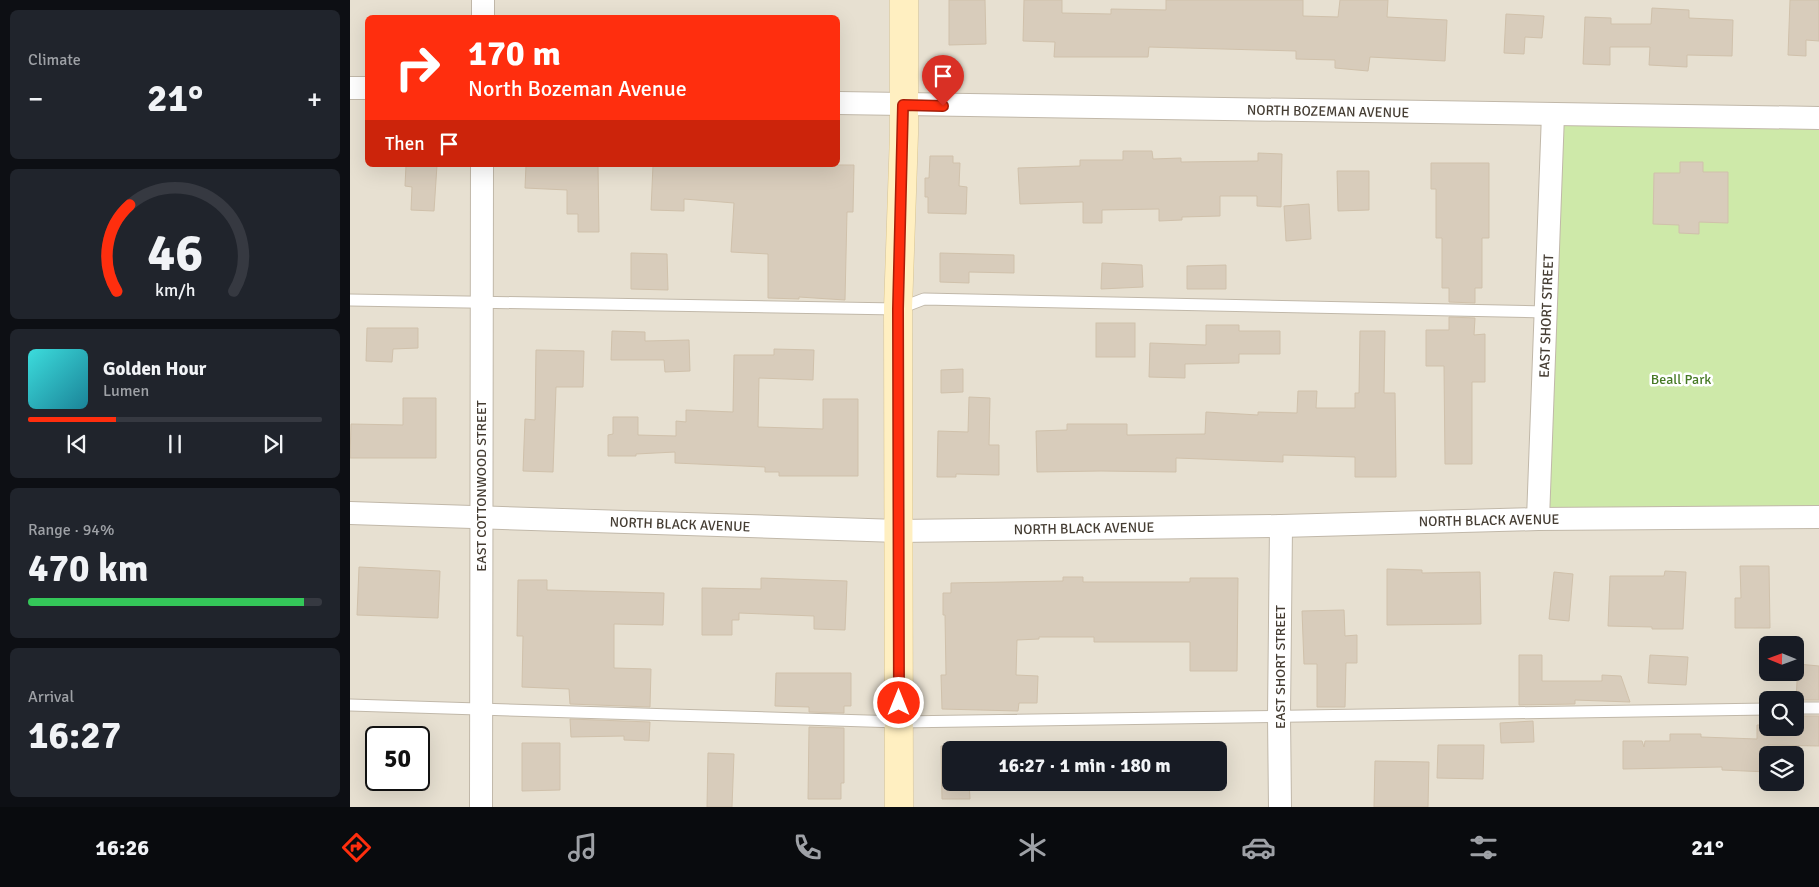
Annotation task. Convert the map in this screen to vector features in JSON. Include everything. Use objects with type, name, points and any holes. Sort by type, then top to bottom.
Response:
[{"type":"main road","points":[[899,807],[898,309],[904,0]]},
{"type":"street","points":[[483,0],[483,15]]},
{"type":"street","points":[[350,88],[365,88]]},
{"type":"street","name":"NORTH BOZEMAN AVENUE","points":[[840,103],[1819,118]]},
{"type":"street","name":"EAST SHORT STREET","points":[[1538,518],[1553,114]]},
{"type":"street","name":"EAST COTTONWOOD STREET","points":[[480,807],[482,167]]},
{"type":"street","name":"NORTH BLACK AVENUE","points":[[350,513],[898,530],[1281,526],[1538,518],[1819,517]]},
{"type":"street","name":"EAST SHORT STREET","points":[[1280,807],[1281,526]]},
{"type":"lane","points":[[350,300],[482,304],[898,309],[924,299],[1546,312]]},
{"type":"lane","points":[[350,705],[899,722],[1759,709]]},
{"type":"lane","points":[[1804,708],[1819,708]]},
{"type":"shaded area","points":[[350,0],[1819,0],[1819,807],[350,807]]},
{"type":"green space","name":"Beall Park","points":[[1553,114],[1819,118],[1819,517],[1538,519]]},
{"type":"building","points":[[949,0],[985,0],[986,44],[949,45]]},
{"type":"building","points":[[1024,0],[1062,0],[1062,13],[1111,14],[1111,9],[1166,10],[1166,0],[1303,0],[1303,16],[1338,17],[1340,0],[1388,0],[1387,17],[1447,20],[1445,61],[1370,57],[1368,71],[1335,68],[1335,60],[1296,59],[1296,51],[1149,47],[1148,57],[1054,57],[1055,42],[1023,41]]},
{"type":"building","points":[[1790,0],[1819,0],[1819,41],[1806,40],[1806,56],[1788,55]]},
{"type":"building","points":[[1652,8],[1689,10],[1689,18],[1733,20],[1732,56],[1687,55],[1687,67],[1649,65],[1650,47],[1610,47],[1610,65],[1583,64],[1585,17],[1611,18],[1611,24],[1651,24]]},
{"type":"building","points":[[1506,14],[1544,16],[1542,38],[1525,37],[1524,54],[1504,53]]},
{"type":"building","points":[[1123,151],[1152,151],[1153,159],[1181,158],[1181,162],[1258,161],[1258,153],[1282,154],[1281,207],[1257,206],[1257,196],[1220,196],[1220,216],[1182,217],[1182,220],[1159,221],[1159,209],[1102,210],[1102,223],[1083,223],[1083,202],[1020,204],[1018,168],[1080,166],[1080,160],[1123,160]]},
{"type":"building","points":[[930,156],[953,156],[953,163],[960,163],[959,186],[967,187],[966,214],[928,213],[928,197],[925,197],[925,178],[929,178]]},
{"type":"building","points":[[1680,162],[1703,162],[1703,172],[1728,172],[1728,223],[1699,222],[1699,234],[1679,233],[1679,225],[1653,224],[1654,173],[1680,173]]},
{"type":"building","points":[[1431,163],[1489,163],[1489,238],[1482,238],[1482,288],[1475,288],[1475,303],[1449,302],[1449,288],[1442,288],[1442,238],[1436,238],[1436,189],[1431,189]]},
{"type":"building","points":[[840,165],[854,165],[853,212],[847,212],[845,300],[799,297],[799,299],[768,298],[768,254],[731,252],[734,203],[684,199],[684,211],[651,210],[653,167],[840,167]]},
{"type":"building","points":[[406,167],[437,167],[434,211],[411,210],[412,187],[405,186]]},
{"type":"building","points":[[526,167],[598,167],[599,232],[578,232],[578,214],[567,214],[567,190],[525,188]]},
{"type":"building","points":[[1337,171],[1369,171],[1369,210],[1338,211]]},
{"type":"building","points":[[1309,204],[1311,239],[1286,241],[1284,206]]},
{"type":"building","points":[[631,253],[667,254],[668,290],[631,289]]},
{"type":"building","points":[[940,253],[1014,255],[1014,273],[969,272],[969,283],[940,282]]},
{"type":"building","points":[[1102,263],[1142,265],[1143,287],[1101,289]]},
{"type":"building","points":[[1226,265],[1226,289],[1187,289],[1187,266]]},
{"type":"building","points":[[1449,317],[1475,318],[1474,335],[1485,334],[1485,382],[1472,382],[1472,464],[1445,464],[1444,366],[1426,366],[1426,330],[1449,330]]},
{"type":"building","points":[[1096,323],[1135,323],[1135,357],[1096,357]]},
{"type":"building","points":[[1206,325],[1239,325],[1239,331],[1280,331],[1280,354],[1239,354],[1239,363],[1185,364],[1185,378],[1149,377],[1150,343],[1206,345]]},
{"type":"building","points":[[367,328],[418,328],[418,348],[393,349],[392,362],[366,361]]},
{"type":"building","points":[[612,331],[645,332],[645,341],[689,340],[690,371],[665,372],[664,360],[611,360]]},
{"type":"building","points":[[1360,331],[1385,331],[1384,393],[1395,393],[1396,477],[1355,477],[1355,457],[1283,455],[1283,462],[1176,458],[1176,472],[1037,472],[1036,431],[1067,430],[1067,424],[1127,424],[1127,435],[1205,434],[1206,412],[1258,415],[1258,412],[1297,413],[1298,391],[1317,391],[1316,408],[1355,408],[1355,393],[1359,393]]},
{"type":"building","points":[[774,349],[814,350],[813,380],[759,378],[758,427],[823,429],[823,399],[858,399],[858,476],[779,476],[779,472],[765,472],[765,467],[675,463],[675,452],[636,454],[636,456],[608,456],[608,435],[613,434],[613,417],[638,417],[638,435],[676,436],[676,421],[686,422],[686,410],[733,412],[734,355],[774,355]]},
{"type":"building","points":[[536,350],[584,351],[583,387],[556,387],[553,472],[523,471],[525,419],[535,420]]},
{"type":"building","points":[[963,369],[963,392],[941,393],[941,370]]},
{"type":"building","points":[[969,397],[990,398],[989,445],[999,445],[999,475],[956,474],[956,477],[937,477],[938,431],[968,432]]},
{"type":"building","points":[[403,398],[436,398],[436,458],[350,458],[351,424],[403,425]]},
{"type":"building","points":[[1740,566],[1769,566],[1770,628],[1735,628],[1735,598],[1741,598]]},
{"type":"building","points":[[359,567],[440,571],[438,618],[357,615]]},
{"type":"building","points":[[1387,569],[1422,570],[1422,573],[1480,572],[1481,624],[1387,625]]},
{"type":"building","points":[[1665,571],[1686,572],[1683,629],[1608,626],[1610,576],[1664,576]]},
{"type":"building","points":[[1554,572],[1573,574],[1569,621],[1549,619]]},
{"type":"building","points":[[1063,577],[1083,577],[1083,582],[1190,582],[1190,578],[1238,578],[1237,671],[1190,671],[1190,642],[1094,642],[1094,637],[1039,637],[1039,639],[1017,640],[1016,675],[1038,676],[1037,703],[1019,703],[1018,711],[942,709],[941,675],[946,675],[943,593],[951,593],[951,583],[1063,581]]},
{"type":"building","points":[[761,578],[847,581],[845,630],[814,629],[814,616],[739,613],[739,620],[732,620],[732,635],[702,635],[702,588],[761,589]]},
{"type":"building","points":[[518,580],[547,580],[547,590],[664,593],[663,625],[614,624],[614,668],[651,669],[650,707],[570,704],[569,689],[522,687],[523,636],[517,636]]},
{"type":"building","points":[[1344,610],[1345,636],[1357,635],[1357,663],[1346,663],[1345,707],[1317,707],[1317,664],[1304,664],[1302,611]]},
{"type":"building","points":[[1519,655],[1542,655],[1542,681],[1602,681],[1602,675],[1621,676],[1630,702],[1575,700],[1575,704],[1519,705]]},
{"type":"building","points":[[1650,655],[1688,657],[1686,685],[1648,683]]},
{"type":"building","points":[[1804,665],[1819,666],[1819,700],[1804,700],[1804,691],[1796,691],[1797,681],[1804,681]]},
{"type":"building","points":[[776,673],[851,673],[851,706],[844,706],[844,713],[809,712],[809,707],[775,706]]},
{"type":"building","points":[[1804,716],[1819,716],[1819,746],[1759,746],[1759,772],[1722,770],[1722,767],[1623,769],[1623,741],[1642,741],[1644,747],[1645,741],[1670,741],[1670,734],[1701,734],[1701,737],[1757,739],[1757,725],[1759,725],[1759,736],[1804,736]]},
{"type":"building","points":[[570,719],[650,722],[649,741],[624,740],[624,736],[571,737]]},
{"type":"building","points":[[1533,721],[1534,742],[1501,743],[1500,723]]},
{"type":"building","points":[[809,727],[844,728],[844,783],[841,783],[841,799],[808,799]]},
{"type":"building","points":[[522,743],[560,743],[560,790],[522,791]]},
{"type":"building","points":[[1438,745],[1484,745],[1483,779],[1437,778]]},
{"type":"building","points":[[941,746],[942,791],[970,791],[970,799],[942,799]]},
{"type":"building","points":[[708,753],[734,754],[732,807],[707,807]]},
{"type":"building","points":[[1375,761],[1429,762],[1428,807],[1374,807]]},
{"type":"route","points":[[899,703],[898,309],[904,134],[903,105],[943,106]]}]
